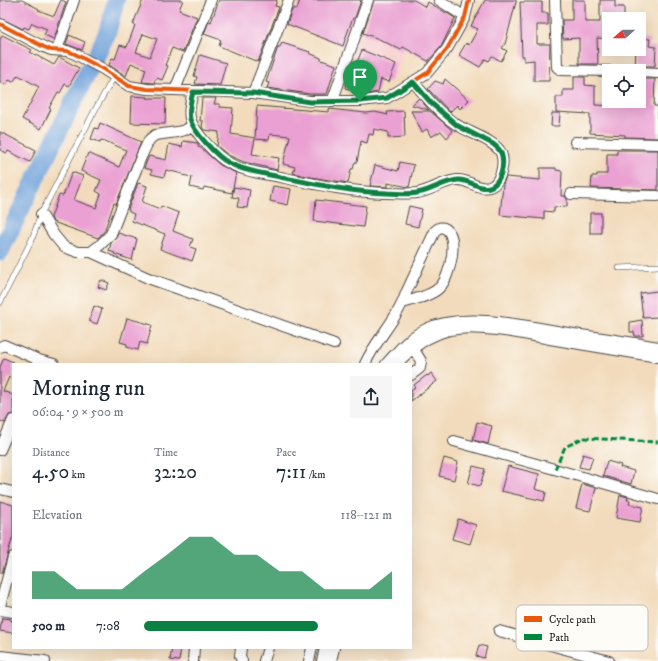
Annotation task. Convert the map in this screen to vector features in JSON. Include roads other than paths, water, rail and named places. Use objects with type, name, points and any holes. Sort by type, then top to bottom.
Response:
[{"type":"street","points":[[57,50],[74,0]]},
{"type":"street","points":[[175,90],[211,0]]},
{"type":"street","points":[[253,93],[290,0]]},
{"type":"street","points":[[332,102],[368,0]]},
{"type":"street","points":[[439,0],[465,17]]},
{"type":"street","points":[[0,24],[51,50],[67,51],[85,59],[129,86],[147,90],[253,93],[310,102],[360,101],[387,98],[427,74],[447,49],[465,17],[470,0]]},
{"type":"street","points":[[555,0],[557,67],[561,70],[602,71]]},
{"type":"street","points":[[646,72],[658,73]]},
{"type":"street","points":[[193,92],[189,107],[189,117],[192,126],[212,150],[229,164],[256,172],[327,186],[369,192],[407,194],[423,192],[458,180],[487,188],[494,185],[502,171],[502,155],[498,148],[458,126],[432,104],[413,82]]},
{"type":"street","points":[[91,252],[111,234],[149,140],[155,135],[186,130],[192,126]]},
{"type":"street","points":[[575,142],[658,144]]},
{"type":"street","points":[[571,194],[658,196]]},
{"type":"street","points":[[41,214],[54,235],[64,246],[78,252],[91,252],[148,278],[334,344]]},
{"type":"street","points":[[366,363],[373,348],[403,303],[406,293],[435,231],[439,228],[448,230],[453,245],[449,267],[443,283],[439,289],[430,294],[403,303]]},
{"type":"street","points":[[387,363],[411,344],[450,330],[474,325],[516,324],[658,347]]},
{"type":"street","points":[[474,325],[658,357]]},
{"type":"street","points":[[398,363],[411,344]]},
{"type":"street","points":[[411,344],[420,358],[421,364],[420,368],[412,374]]},
{"type":"street","points":[[0,347],[4,345],[38,362]]},
{"type":"street","points":[[0,450],[12,422]]},
{"type":"street","points":[[454,441],[658,499]]},
{"type":"street","points":[[0,489],[12,492]]},
{"type":"street","points":[[12,561],[0,606],[1,610],[12,612]]},
{"type":"street","points":[[499,631],[516,636]]},
{"type":"street","points":[[193,661],[194,649]]},
{"type":"street","points":[[241,649],[240,656],[242,661]]},
{"type":"street","points":[[264,661],[268,649]]},
{"type":"street","points":[[309,661],[312,649]]},
{"type":"street","points":[[322,661],[325,649]]},
{"type":"street","points":[[331,661],[334,649]]},
{"type":"street","points":[[572,651],[609,661]]},
{"type":"street","points":[[0,656],[38,660]]},
{"type":"lane","points":[[0,303],[32,239],[41,214],[96,108],[114,77]]},
{"type":"lane","points":[[619,268],[658,266]]},
{"type":"waterway","points":[[0,252],[107,33],[116,0]]}]
